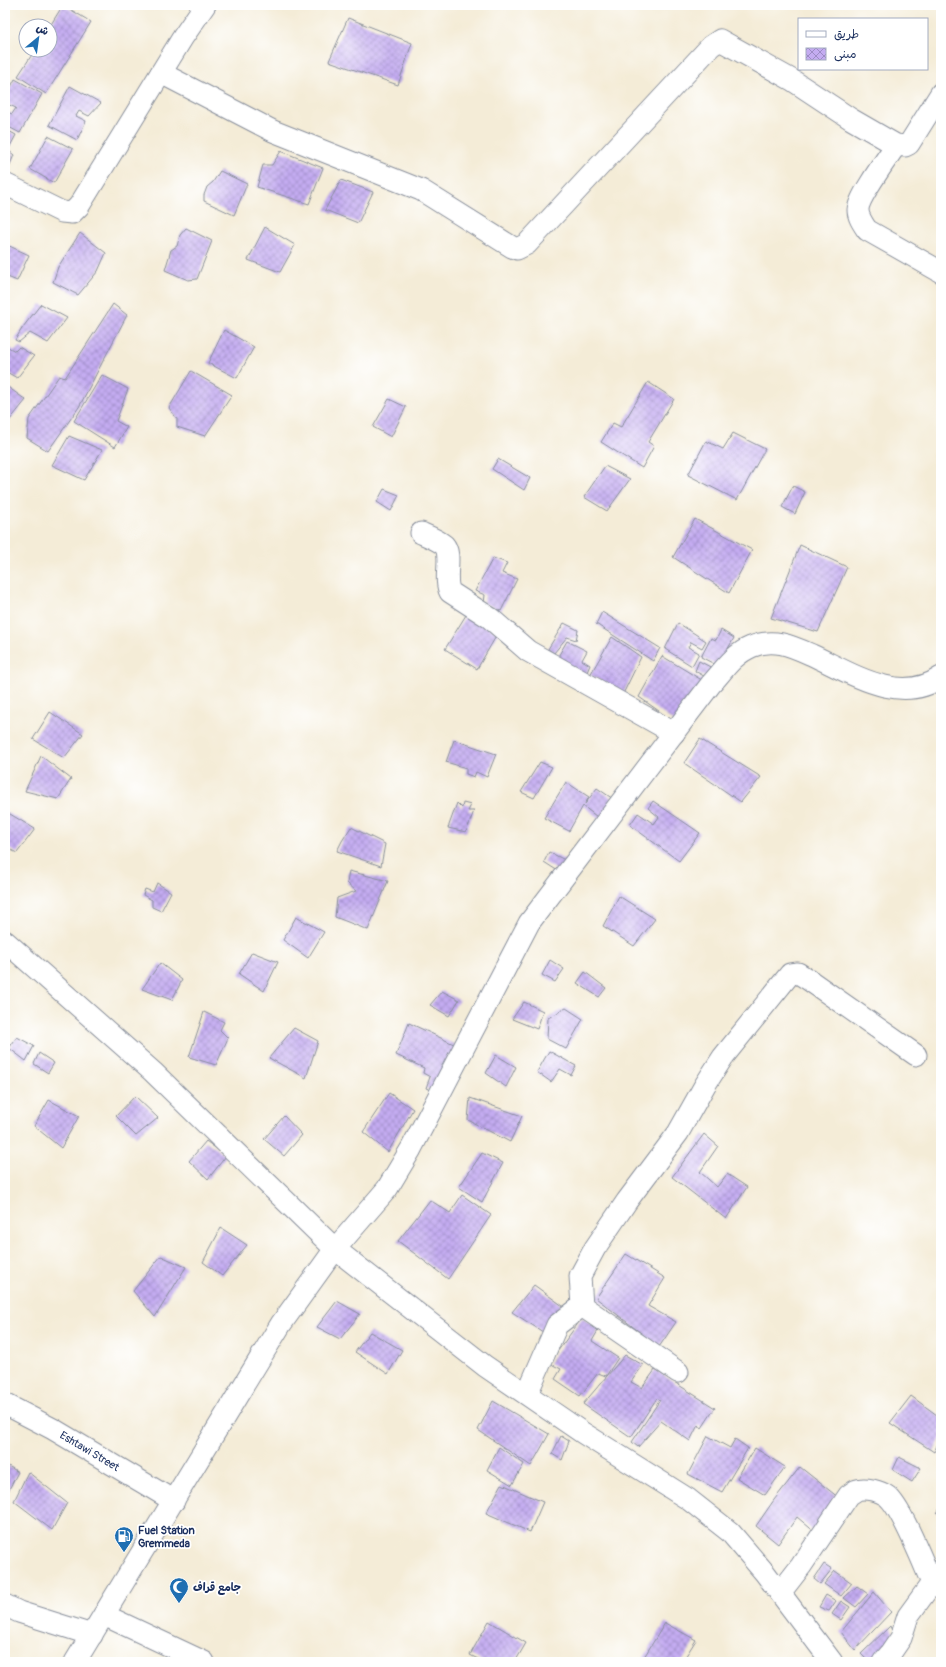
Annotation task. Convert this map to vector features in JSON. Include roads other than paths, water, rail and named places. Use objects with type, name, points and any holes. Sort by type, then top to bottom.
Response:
[{"type":"street","points":[[5,184],[62,212],[72,213],[79,206],[205,5]]},
{"type":"street","points":[[161,73],[273,131],[421,190],[512,247],[517,248],[527,244],[711,46],[720,40],[792,80],[851,119],[896,145],[905,146],[909,144],[941,93]]},
{"type":"street","points":[[896,145],[863,198],[858,211],[861,220],[867,230],[941,272]]},
{"type":"street","points":[[421,533],[444,545],[447,551],[446,586],[450,592],[490,618],[528,651],[674,732]]},
{"type":"street","points":[[75,1662],[281,1324],[335,1249],[387,1189],[411,1149],[529,923],[711,684],[733,659],[751,647],[768,642],[787,644],[885,686],[909,689],[934,682],[941,677]]},
{"type":"street","points":[[5,941],[153,1072],[335,1249],[485,1366],[527,1394],[550,1412],[688,1499],[730,1532],[780,1593],[825,1658]]},
{"type":"street","points":[[582,1306],[580,1276],[595,1248],[627,1201],[678,1133],[705,1085],[723,1057],[790,974],[798,973],[809,980],[916,1055]]},
{"type":"street","points":[[527,1394],[557,1325],[582,1306]]},
{"type":"street","points":[[582,1306],[678,1372]]},
{"type":"street","name":"Eshtawi Street","points":[[5,1404],[53,1429],[174,1501]]},
{"type":"street","points":[[780,1593],[801,1566],[850,1495],[858,1489],[880,1492],[886,1496],[896,1506],[936,1577],[908,1616],[901,1638],[883,1662]]},
{"type":"street","points":[[5,1605],[19,1612],[92,1635]]},
{"type":"street","points":[[104,1615],[204,1662]]},
{"type":"place","name":"Fuel Station Gremmeda","points":[[124,1553]]},
{"type":"place","name":"جامع قراف","points":[[179,1604]]}]
